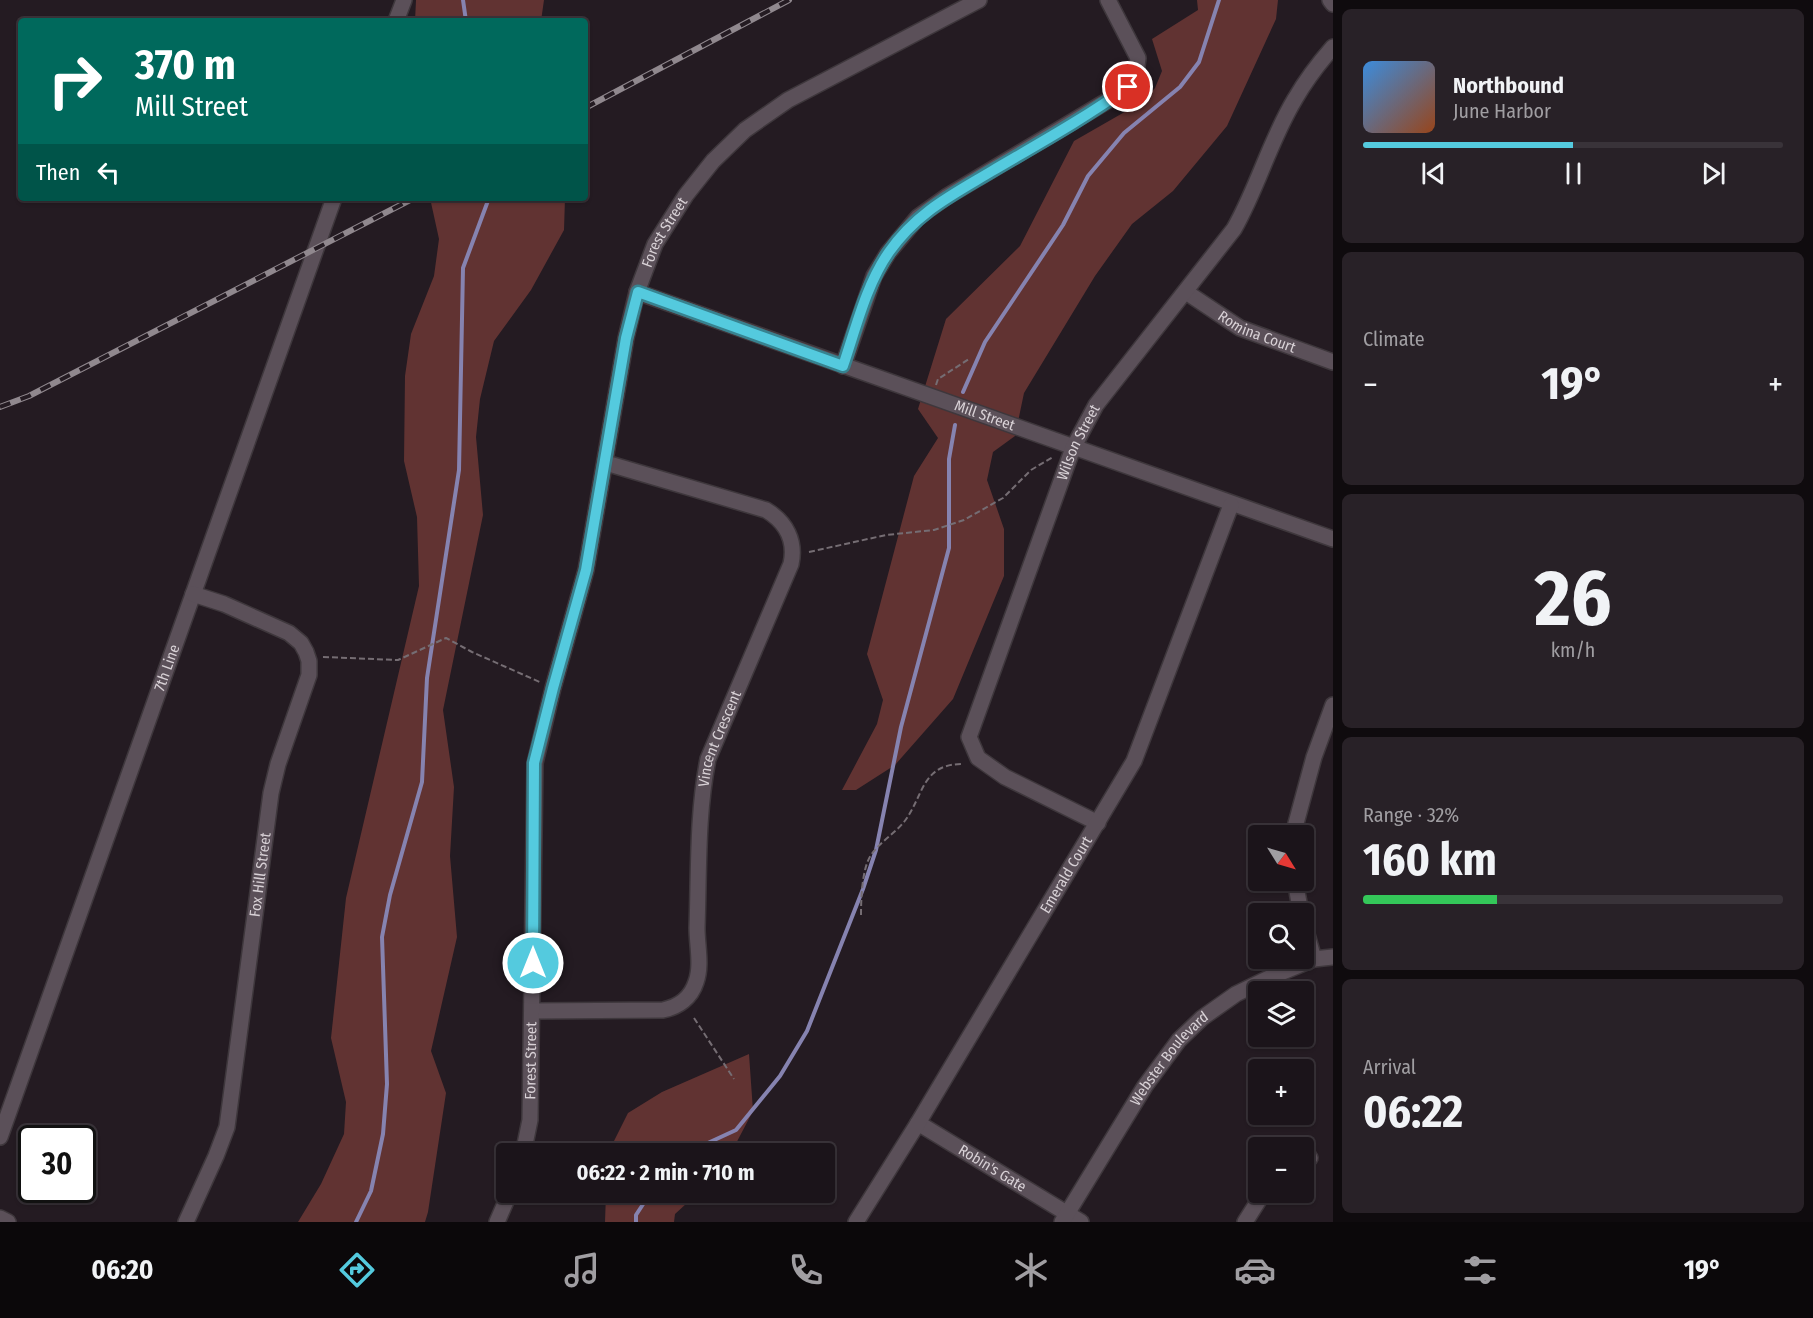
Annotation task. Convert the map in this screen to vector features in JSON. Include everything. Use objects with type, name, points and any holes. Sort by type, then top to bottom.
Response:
[{"type":"street","points":[[397,18],[404,0]]},
{"type":"street","name":"Forest Street","points":[[525,1143],[530,1120],[533,1011],[534,763],[586,570],[626,338],[638,292],[656,244],[686,195],[713,161],[745,130],[788,100],[980,0]]},
{"type":"street","points":[[843,366],[874,276],[888,253],[918,218],[946,197],[1092,111],[1128,87],[1136,73],[1138,58],[1108,0]]},
{"type":"street","points":[[1330,0],[1333,4]]},
{"type":"street","name":"Wilson Street","points":[[1098,823],[1005,777],[978,758],[969,737],[1072,448],[1096,405],[1234,229],[1249,203],[1294,99],[1317,65],[1333,47]]},
{"type":"street","name":"7th Line","points":[[0,1137],[333,201]]},
{"type":"street","name":"Mill Street","points":[[638,292],[1231,505],[1333,539]]},
{"type":"street","name":"Romina Court","points":[[1186,292],[1240,328],[1333,362]]},
{"type":"street","name":"Vincent Crescent","points":[[533,1011],[663,1010],[685,1001],[694,988],[698,973],[701,792],[708,759],[792,560],[792,543],[786,529],[776,516],[766,510],[606,462]]},
{"type":"street","name":"Emerald Court","points":[[856,1222],[918,1124],[1134,761],[1231,505]]},
{"type":"street","name":"Fox Hill Street","points":[[186,1222],[227,1127],[274,777],[309,670],[305,649],[289,633],[224,604],[193,594]]},
{"type":"street","points":[[1296,825],[1314,757],[1333,705]]},
{"type":"street","name":"Webster Boulevard","points":[[1314,959],[1333,957]]},
{"type":"street","name":"Webster Boulevard","points":[[1064,1218],[1145,1086],[1179,1040],[1202,1017],[1236,994],[1290,969]]},
{"type":"street","name":"Robin's Gate","points":[[918,1124],[1064,1218],[1081,1222]]},
{"type":"street","points":[[497,1222],[505,1203]]},
{"type":"street","points":[[1245,1222],[1257,1203]]},
{"type":"street","points":[[0,1218],[8,1222]]},
{"type":"path","points":[[931,396],[938,380],[969,359]]},
{"type":"path","points":[[809,552],[886,535],[934,530],[964,520],[1003,498],[1031,470],[1053,457]]},
{"type":"path","points":[[320,657],[398,660],[446,638],[553,688]]},
{"type":"path","points":[[861,915],[864,876],[870,856],[904,821],[932,773],[948,765],[962,764]]},
{"type":"path","points":[[694,1018],[734,1079]]},
{"type":"shaded area","points":[[416,0],[544,0],[541,18],[415,18]]},
{"type":"shaded area","points":[[1197,0],[1278,0],[1276,19],[1227,126],[1173,191],[1132,224],[1095,276],[1024,393],[1015,436],[993,452],[987,480],[1004,529],[1004,576],[953,699],[895,765],[856,790],[842,790],[877,724],[883,700],[867,654],[914,476],[938,438],[918,409],[946,319],[1020,246],[1074,141],[1142,102],[1155,88],[1162,71],[1152,39],[1198,10]]},
{"type":"shaded area","points":[[431,201],[565,201],[564,230],[531,290],[494,341],[480,399],[476,437],[483,515],[443,710],[454,787],[450,856],[457,937],[431,1051],[446,1093],[428,1212],[425,1222],[298,1222],[321,1184],[344,1134],[346,1102],[331,1038],[346,898],[419,586],[417,517],[404,461],[405,376],[411,334],[434,276],[439,239]]},
{"type":"shaded area","points":[[749,1054],[753,1111],[736,1143],[613,1143],[628,1113],[662,1092]]},
{"type":"shaded area","points":[[606,1203],[687,1203],[675,1214],[674,1222],[605,1222]]},
{"type":"waterway","points":[[463,0],[466,18]]},
{"type":"waterway","points":[[963,392],[985,342],[1063,225],[1088,176],[1124,133],[1180,87],[1199,62],[1219,0]]},
{"type":"waterway","points":[[356,1222],[371,1191],[383,1134],[387,1084],[382,937],[390,895],[422,782],[427,678],[459,470],[463,268],[488,201]]},
{"type":"waterway","points":[[708,1143],[736,1130],[780,1076],[807,1031],[863,889],[876,850],[901,727],[949,548],[949,459],[955,425]]},
{"type":"waterway","points":[[636,1222],[636,1215],[644,1203]]},
{"type":"railway","points":[[588,106],[789,0]]},
{"type":"railway","points":[[0,407],[29,396],[408,201]]},
{"type":"route","points":[[533,963],[534,763],[586,570],[626,338],[638,292],[843,366],[874,276],[888,253],[918,218],[946,197],[981,178],[1128,87]]}]
